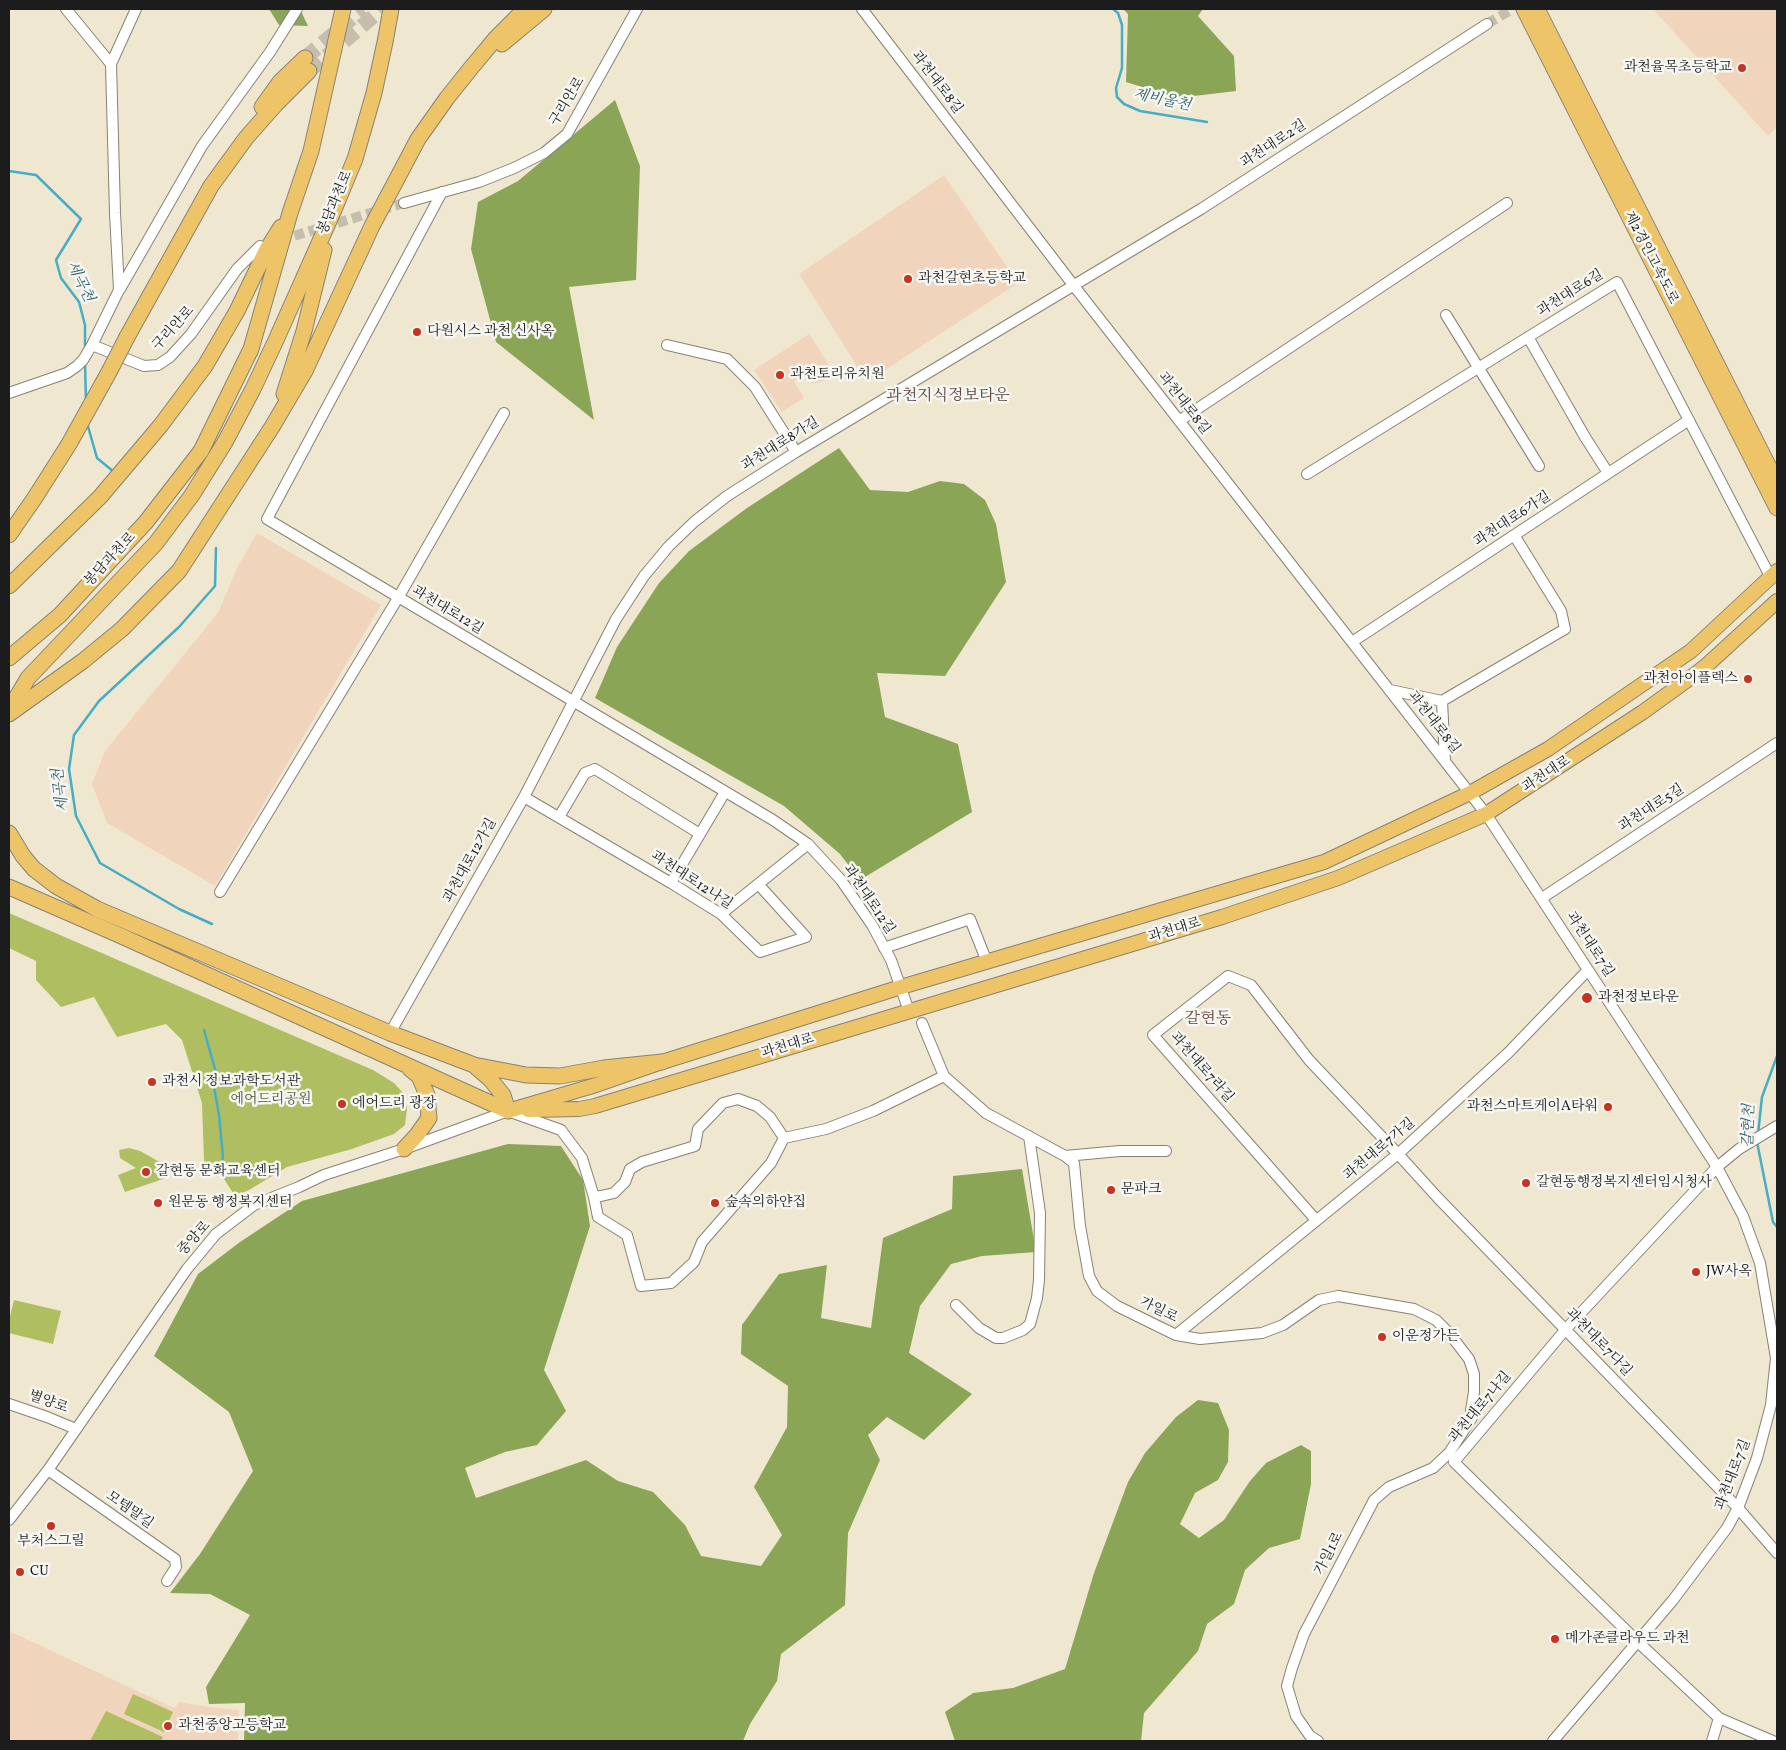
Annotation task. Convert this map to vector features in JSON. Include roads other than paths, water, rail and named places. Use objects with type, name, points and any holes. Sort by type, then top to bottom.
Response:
[{"type":"highway","points":[[9,586],[100,497],[161,425],[205,366],[237,311],[266,251],[290,213],[311,151],[343,9]]},
{"type":"highway","name":"봉담과천로","points":[[9,710],[28,678],[156,543],[192,495],[225,442],[253,388],[355,159],[371,103],[385,42],[390,9]]},
{"type":"highway","points":[[9,714],[83,661],[122,629],[179,571],[306,371],[372,226],[404,164],[432,119],[471,68],[496,38],[526,9]]},
{"type":"highway","points":[[471,68],[544,9]]},
{"type":"highway","name":"제2경인고속도로","points":[[1524,9],[1777,484]]},
{"type":"highway","name":"제2경인고속도로","points":[[1536,9],[1777,508]]},
{"type":"highway","points":[[9,535],[69,444],[211,186],[233,156],[264,103],[280,82],[307,64]]},
{"type":"highway","points":[[272,427],[304,331],[333,212]]},
{"type":"highway","name":"봉담과천로","points":[[9,658],[60,615],[146,522],[201,451],[251,349],[290,213]]},
{"type":"highway","points":[[9,833],[23,856],[34,868],[56,886],[97,909],[390,1033],[474,1065],[526,1075],[560,1076],[604,1068],[662,1062]]},
{"type":"highway","points":[[9,887],[120,935],[508,1111]]},
{"type":"highway","points":[[404,1149],[417,1136],[429,1118],[428,1095],[420,1076],[405,1065]]},
{"type":"highway","points":[[474,1065],[490,1078],[503,1095],[508,1111]]},
{"type":"main road","name":"과천대로","points":[[508,1111],[901,988],[1324,862],[1470,793],[1548,750],[1691,651],[1774,574]]},
{"type":"main road","name":"과천대로","points":[[508,1111],[579,1109],[595,1106],[1212,920],[1338,878],[1486,814],[1643,712],[1690,678],[1707,665],[1777,601]]},
{"type":"main road","points":[[595,1106],[588,1097],[589,1092],[596,1085]]},
{"type":"street","points":[[66,9],[111,64]]},
{"type":"street","points":[[119,290],[111,64],[136,9]]},
{"type":"street","points":[[9,393],[67,373],[83,360],[136,259],[202,146],[270,52],[296,9]]},
{"type":"street","name":"구리안로","points":[[404,203],[479,182],[514,168],[544,153],[567,134],[637,9]]},
{"type":"street","name":"과천대로8길","points":[[862,9],[1179,422],[1486,814]]},
{"type":"street","name":"과천대로2길","points":[[1074,286],[1201,209],[1487,24]]},
{"type":"street","name":"과천대로12길","points":[[442,192],[267,519],[773,820],[808,844],[841,880],[872,925],[891,960],[909,1011]]},
{"type":"street","points":[[1179,422],[1506,203]]},
{"type":"street","name":"구리안로","points":[[92,344],[144,366],[158,365],[170,357],[191,334],[237,269],[260,246]]},
{"type":"street","points":[[117,254],[125,258],[136,259]]},
{"type":"street","name":"과천대로6길","points":[[1307,474],[1617,282],[1689,420],[1774,574]]},
{"type":"street","name":"과천대로8가길","points":[[574,701],[616,619],[644,576],[669,546],[694,522],[727,496],[796,452],[1074,286]]},
{"type":"street","points":[[1446,315],[1539,466]]},
{"type":"street","points":[[1528,337],[1585,437],[1608,473]]},
{"type":"street","points":[[667,345],[727,359],[755,387],[796,452]]},
{"type":"street","points":[[220,892],[398,598],[504,413]]},
{"type":"street","name":"과천대로6가길","points":[[1352,642],[1689,420]]},
{"type":"street","points":[[1390,690],[1442,701],[1565,628],[1561,612],[1514,535]]},
{"type":"street","name":"과천대로12가길","points":[[390,1033],[524,797],[574,701]]},
{"type":"street","points":[[1442,701],[1445,761]]},
{"type":"street","name":"과천대로5길","points":[[1542,898],[1777,742]]},
{"type":"street","points":[[559,817],[585,773],[595,769],[700,834]]},
{"type":"street","points":[[671,883],[725,792]]},
{"type":"street","name":"과천대로12나길","points":[[524,797],[721,914],[760,952],[806,937],[759,885]]},
{"type":"street","name":"과천대로7길","points":[[1486,814],[1717,1167],[1743,1216],[1760,1263],[1776,1358],[1770,1405],[1760,1449],[1738,1508],[1728,1528],[1674,1600],[1553,1741]]},
{"type":"street","points":[[721,914],[808,844]]},
{"type":"street","points":[[884,948],[970,919],[988,962]]},
{"type":"street","name":"과천대로7가길","points":[[1176,1335],[1398,1154],[1508,1053],[1588,970]]},
{"type":"street","name":"과천대로7라길","points":[[1316,1220],[1154,1035],[1228,976],[1251,984],[1309,1060],[1398,1154]]},
{"type":"street","points":[[922,1023],[944,1076],[986,1113],[1065,1156],[1120,1151],[1166,1151]]},
{"type":"street","points":[[508,1111],[561,1130],[582,1158],[598,1216],[627,1235],[641,1286],[671,1283],[694,1262],[702,1242],[770,1164],[784,1138],[826,1128],[874,1111],[944,1076]]},
{"type":"street","points":[[594,1197],[614,1193],[625,1182],[630,1169],[642,1162],[695,1146],[698,1129],[723,1102],[738,1099],[758,1106],[770,1117],[784,1138]]},
{"type":"street","name":"중앙로","points":[[9,1520],[48,1470],[187,1269],[216,1234],[254,1205],[300,1187],[324,1175],[404,1149],[508,1111]]},
{"type":"street","points":[[1717,1167],[1739,1148],[1773,1128]]},
{"type":"street","points":[[956,1305],[978,1328],[996,1338],[1003,1338],[1023,1330],[1030,1324],[1037,1298],[1039,1280],[1040,1213],[1029,1136]]},
{"type":"street","name":"과천대로7다길","points":[[1398,1154],[1438,1198],[1738,1508],[1777,1553]]},
{"type":"street","name":"가일로","points":[[1065,1156],[1074,1163],[1080,1226],[1089,1276],[1097,1291],[1117,1306],[1176,1335],[1200,1339],[1262,1333],[1283,1325],[1320,1300],[1338,1296],[1414,1309],[1436,1320],[1449,1333],[1469,1359],[1474,1374],[1471,1410],[1473,1416]]},
{"type":"street","name":"과천대로7나길","points":[[1717,1167],[1566,1329],[1454,1462],[1638,1642],[1719,1718],[1773,1741]]},
{"type":"street","name":"별양로","points":[[9,1404],[76,1429]]},
{"type":"street","name":"가일1로","points":[[1318,1741],[1310,1736],[1296,1716],[1287,1686],[1304,1634],[1374,1500],[1389,1487],[1433,1468],[1448,1453],[1473,1416]]},
{"type":"street","name":"모템말길","points":[[48,1470],[175,1559],[176,1567],[167,1581]]},
{"type":"street","points":[[1712,1741],[1719,1718]]},
{"type":"waterway","name":"제비울천","points":[[1113,9],[1118,13],[1122,25],[1122,68],[1116,88],[1117,97],[1124,104],[1140,111],[1207,122]]},
{"type":"waterway","name":"세곡천","points":[[9,171],[36,175],[81,219],[56,260],[61,278],[79,302],[85,325],[85,350]]},
{"type":"waterway","name":"세곡천","points":[[85,363],[86,402]]},
{"type":"waterway","name":"세곡천","points":[[87,423],[97,458],[114,472]]},
{"type":"waterway","name":"세곡천","points":[[212,924],[179,909],[100,863],[76,816],[69,769],[74,735],[99,701],[179,627],[215,586],[216,548]]},
{"type":"waterway","name":"세곡천","points":[[204,1030],[217,1076],[214,1087],[223,1157],[221,1166]]},
{"type":"waterway","name":"갈현천","points":[[1758,1134],[1762,1097],[1777,1056]]},
{"type":"waterway","name":"갈현천","points":[[1757,1142],[1773,1222],[1777,1227]]},
{"type":"tunnel","points":[[305,58],[363,9]]},
{"type":"tunnel","points":[[309,71],[382,9]]},
{"type":"tunnel","points":[[1487,24],[1512,9]]},
{"type":"tunnel","points":[[280,240],[404,203]]},
{"type":"place","name":"과천율목초등학교","points":[[1742,68]]},
{"type":"place","name":"과천갈현초등학교","points":[[908,279]]},
{"type":"place","name":"다원시스 과천 신사옥","points":[[417,332]]},
{"type":"place","name":"과천토리유치원","points":[[780,375]]},
{"type":"place","name":"과천아이플렉스","points":[[1748,679]]},
{"type":"place","name":"과천정보타운","points":[[1587,998]]},
{"type":"place","name":"과천시 정보과학도서관","points":[[152,1082]]},
{"type":"place","name":"에어드리 광장","points":[[342,1104]]},
{"type":"place","name":"과천스마트케이A타워","points":[[1608,1107]]},
{"type":"place","name":"갈현동 문화교육센터","points":[[146,1172]]},
{"type":"place","name":"갈현동행정복지센터임시청사","points":[[1526,1183]]},
{"type":"place","name":"문파크","points":[[1111,1190]]},
{"type":"place","name":"원문동 행정복지센터","points":[[158,1203]]},
{"type":"place","name":"숲속의하얀집","points":[[715,1203]]},
{"type":"place","name":"JW사옥","points":[[1696,1272]]},
{"type":"place","name":"이운정가든","points":[[1382,1337]]},
{"type":"place","name":"부처스그릴","points":[[51,1526]]},
{"type":"place","name":"CU","points":[[20,1572]]},
{"type":"place","name":"메가존클라우드 과천","points":[[1555,1639]]},
{"type":"place","name":"과천중앙고등학교","points":[[168,1726]]},
{"type":"district","name":"과천지식정보타운","points":[[948,397]]},
{"type":"district","name":"갈현동","points":[[1208,1020]]},
{"type":"park label","name":"에어드리공원","points":[[271,1100]]}]
